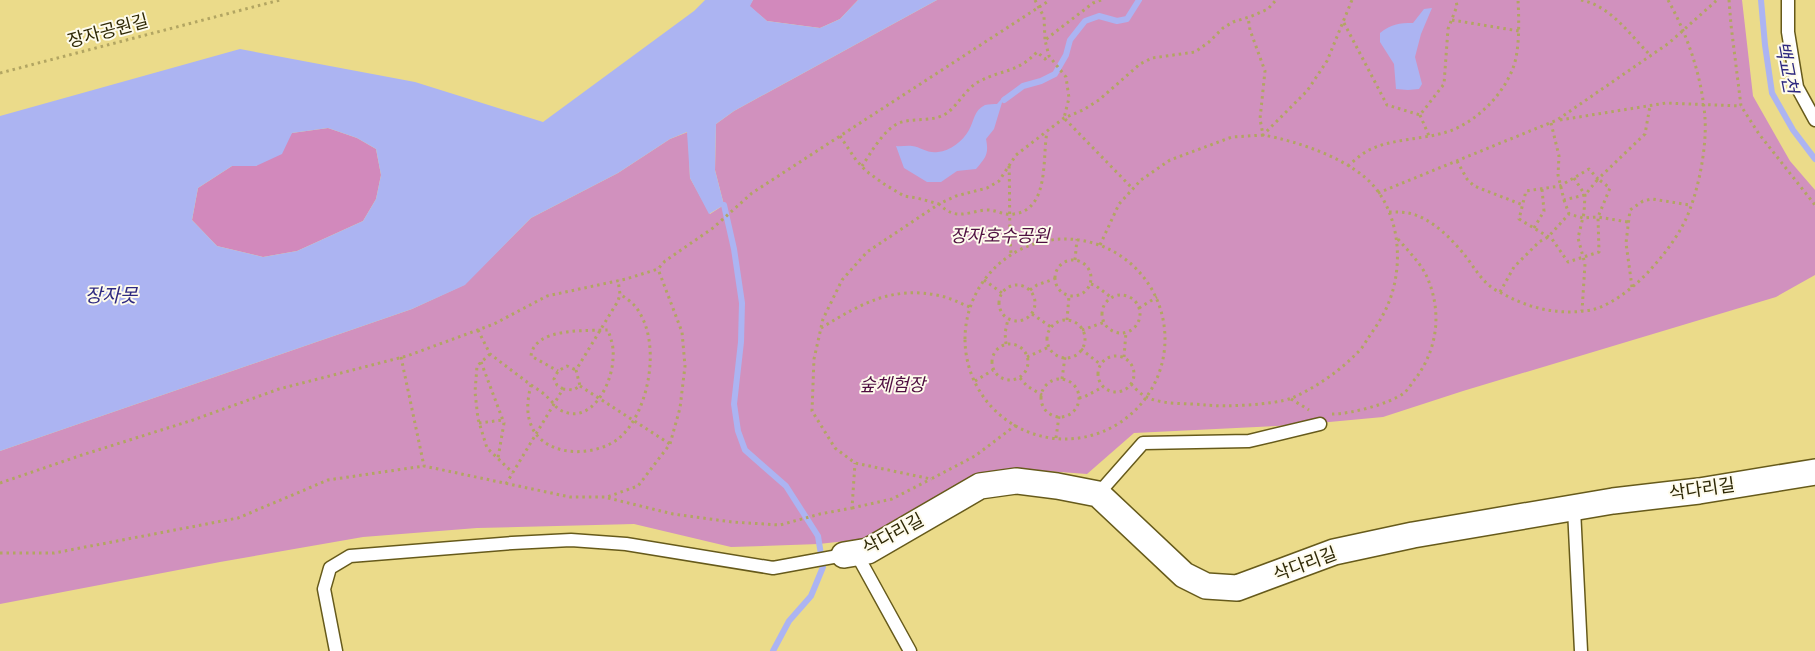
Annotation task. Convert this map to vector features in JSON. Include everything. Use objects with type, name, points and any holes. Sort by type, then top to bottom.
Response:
[{"type":"street","name":"삭다리길","points":[[850,554],[868,552],[980,486],[1016,482],[1056,486],[1098,494],[1184,575],[1206,586],[1237,588],[1334,552],[1412,535],[1613,501],[1700,491],[1815,472]]},
{"type":"lane","points":[[1788,0],[1788,32],[1796,86],[1815,120]]},
{"type":"lane","points":[[1098,494],[1143,443],[1249,441],[1323,419]]},
{"type":"lane","points":[[1574,508],[1581,651]]},
{"type":"lane","points":[[336,651],[324,589],[330,568],[350,556],[571,540],[626,544],[773,568],[850,554],[910,651]]},
{"type":"path","name":"장자공원길","points":[[0,73],[280,0]]},
{"type":"path","points":[[1036,0],[1038,8],[1044,17],[1045,40],[1049,56],[1066,77],[1069,98],[1064,118]]},
{"type":"path","points":[[0,483],[194,420],[279,389],[401,358],[494,324],[547,296],[658,269],[665,261],[713,228],[752,193],[1050,0]]},
{"type":"path","points":[[1045,40],[1093,3],[1101,0]]},
{"type":"path","points":[[931,479],[854,463],[835,448],[812,411],[814,359],[822,319],[842,280],[867,252],[939,204],[956,196],[987,188],[999,181],[1016,155],[1064,118],[1083,110],[1099,100],[1140,64],[1152,58],[1195,52],[1223,28],[1233,22],[1268,9],[1276,0]]},
{"type":"path","points":[[1263,134],[1306,91],[1327,61],[1352,0]]},
{"type":"path","points":[[1420,115],[1444,84],[1448,29],[1457,6],[1456,0]]},
{"type":"path","points":[[1348,166],[1367,150],[1390,142],[1429,136],[1451,130],[1476,117],[1498,95],[1513,68],[1519,31],[1518,0]]},
{"type":"path","points":[[1581,0],[1591,2],[1609,13],[1651,56]]},
{"type":"path","points":[[1389,212],[1409,213],[1427,221],[1448,237],[1467,258],[1476,273],[1492,288],[1526,306],[1549,311],[1593,310],[1614,300],[1632,287],[1650,270],[1672,242],[1685,220],[1696,188],[1704,148],[1705,119],[1690,47],[1668,0]]},
{"type":"path","points":[[1378,193],[1557,120],[1651,56],[1717,0]]},
{"type":"path","points":[[1729,0],[1741,106],[1759,134],[1815,205]]},
{"type":"path","points":[[1248,17],[1250,30],[1265,72],[1260,119],[1263,134]]},
{"type":"path","points":[[1452,20],[1519,31]]},
{"type":"path","points":[[1344,23],[1386,104],[1420,115],[1429,136]]},
{"type":"path","points":[[862,167],[882,138],[898,124],[937,119],[952,108],[978,82],[1028,62],[1037,52],[1045,59],[1049,56]]},
{"type":"path","points":[[1557,120],[1666,103],[1741,106]]},
{"type":"path","points":[[1582,311],[1585,264],[1578,238],[1583,218],[1585,195],[1598,179],[1645,134],[1650,106]]},
{"type":"path","points":[[1064,118],[1133,189]]},
{"type":"path","points":[[1550,123],[1559,156],[1558,175],[1560,186],[1569,214]]},
{"type":"path","points":[[840,136],[862,167],[904,196],[939,204],[946,212],[961,215],[990,210],[1009,214],[1026,211],[1037,199],[1042,183],[1044,145],[1047,132]]},
{"type":"path","points":[[1100,245],[1119,204],[1141,180],[1170,160],[1232,137],[1263,134],[1286,139],[1331,156],[1348,166],[1363,176],[1378,193],[1393,218],[1398,260],[1390,302],[1378,324],[1358,353],[1325,380],[1290,398],[1224,406],[1161,401],[1148,398],[1131,384]]},
{"type":"path","points":[[1457,161],[1467,179],[1474,186],[1523,205]]},
{"type":"path","points":[[1009,165],[1011,254]]},
{"type":"path","points":[[1589,169],[1598,179],[1610,188],[1598,217],[1599,252],[1568,262],[1552,240],[1520,219],[1526,191],[1560,186],[1589,169]]},
{"type":"path","points":[[1574,178],[1585,195]]},
{"type":"path","points":[[1534,228],[1544,210],[1542,189]]},
{"type":"path","points":[[1564,200],[1585,195]]},
{"type":"path","points":[[1632,287],[1626,243],[1630,210],[1643,201],[1652,199],[1690,205]]},
{"type":"path","points":[[1569,214],[1583,218],[1598,217],[1628,222]]},
{"type":"path","points":[[1500,292],[1514,267],[1539,242],[1548,237],[1569,214]]},
{"type":"path","points":[[1323,419],[1334,414],[1381,404],[1405,392],[1421,371],[1431,350],[1437,331],[1436,305],[1428,279],[1420,263],[1396,238]]},
{"type":"path","points":[[1075,260],[1077,239]]},
{"type":"path","points":[[1077,239],[1100,245],[1113,249],[1140,270],[1158,297],[1167,333],[1163,367],[1148,398],[1125,421],[1096,435],[1064,440],[1032,434],[1004,419],[981,395],[968,366],[964,334],[971,302],[987,274],[1011,254],[1045,240],[1077,239]]},
{"type":"path","points":[[1069,260],[1081,261],[1090,269],[1091,284],[1082,295],[1069,296],[1058,290],[1054,279],[1059,266],[1069,260]]},
{"type":"path","points":[[607,497],[638,486],[670,444],[680,408],[685,366],[682,332],[658,269]]},
{"type":"path","points":[[1030,290],[1037,285],[1054,279]]},
{"type":"path","points":[[618,280],[620,294],[618,302],[576,370],[580,386],[670,444]]},
{"type":"path","points":[[984,280],[1002,293]]},
{"type":"path","points":[[1019,284],[1030,290],[1036,305],[1032,314],[1026,320],[1008,319],[999,309],[998,303],[1002,293],[1007,287],[1019,284]]},
{"type":"path","points":[[1091,284],[1112,298]]},
{"type":"path","points":[[820,328],[858,305],[885,296],[915,292],[933,294],[970,307]]},
{"type":"path","points":[[531,385],[527,406],[530,422],[536,434],[557,449],[589,452],[617,440],[633,419],[645,394],[651,353],[647,330],[642,318],[632,303],[620,294]]},
{"type":"path","points":[[1067,320],[1069,296]]},
{"type":"path","points":[[1117,296],[1129,297],[1138,308],[1140,316],[1135,327],[1126,332],[1117,332],[1111,330],[1104,322],[1104,308],[1112,298],[1117,296]]},
{"type":"path","points":[[1138,308],[1158,297]]},
{"type":"path","points":[[1032,314],[1051,327]]},
{"type":"path","points":[[1006,344],[1005,333],[1008,319]]},
{"type":"path","points":[[1067,320],[1073,322],[1082,330],[1084,341],[1081,349],[1074,356],[1056,355],[1049,347],[1047,338],[1051,327],[1056,323],[1067,320]]},
{"type":"path","points":[[1082,330],[1104,322]]},
{"type":"path","points":[[478,330],[490,354],[531,385],[559,410],[579,414],[589,409],[600,398],[610,377],[614,358],[613,345],[608,330],[566,332],[550,335],[537,343],[531,352],[531,356],[558,371]]},
{"type":"path","points":[[1124,358],[1126,332]]},
{"type":"path","points":[[1006,344],[1018,346],[1027,357],[1027,370],[1020,378],[1012,381],[1000,378],[993,370],[991,362],[996,350],[1006,344]]},
{"type":"path","points":[[1027,357],[1049,347]]},
{"type":"path","points":[[1081,349],[1100,364]]},
{"type":"path","points":[[490,354],[477,366],[475,392],[479,423],[487,448],[513,473]]},
{"type":"path","points":[[1111,356],[1124,358],[1132,365],[1134,370],[1131,384],[1118,392],[1112,392],[1103,387],[1098,380],[1097,374],[1100,364],[1111,356]]},
{"type":"path","points":[[1062,379],[1065,357]]},
{"type":"path","points":[[401,358],[424,466]]},
{"type":"path","points":[[481,362],[504,423],[498,458]]},
{"type":"path","points":[[576,370],[567,366],[558,371],[554,379],[557,385],[563,389],[573,390],[580,386]]},
{"type":"path","points":[[975,381],[993,370]]},
{"type":"path","points":[[1020,378],[1027,386],[1042,395]]},
{"type":"path","points":[[1062,379],[1072,384],[1076,389],[1077,406],[1074,411],[1068,414],[1059,416],[1050,414],[1042,404],[1042,395],[1050,382],[1062,379]]},
{"type":"path","points":[[1078,398],[1084,397],[1103,387]]},
{"type":"path","points":[[506,484],[563,389]]},
{"type":"path","points":[[1290,398],[1312,412]]},
{"type":"path","points":[[1056,438],[1059,416]]},
{"type":"path","points":[[479,423],[503,420]]},
{"type":"path","points":[[0,553],[54,553],[238,518],[328,480],[424,466],[570,498],[607,497],[672,514],[732,522],[780,525],[820,514],[892,499],[975,456],[1016,425]]},
{"type":"path","points":[[852,508],[854,463]]},
{"type":"green space","name":"장자호수공원","points":[[937,0],[1742,0],[1753,96],[1790,161],[1815,190],[1815,275],[1776,297],[1463,391],[1383,417],[1297,425],[1134,433],[1087,474],[1046,471],[986,472],[863,539],[819,544],[731,547],[634,524],[477,528],[363,537],[0,604],[0,451],[412,309],[464,285],[531,218],[618,173],[670,139],[688,132],[690,178],[710,214],[724,205],[715,170],[716,124],[734,111]]},
{"type":"shaded area","points":[[753,0],[858,0],[840,19],[820,28],[767,21],[749,6]]},
{"type":"shaded area","points":[[328,128],[357,138],[376,149],[381,175],[376,199],[363,221],[297,251],[263,257],[217,246],[192,220],[198,188],[232,166],[256,166],[292,133]]},
{"type":"water","name":"장자못","points":[[705,0],[753,0],[750,6],[767,21],[820,28],[840,19],[858,0],[937,0],[734,111],[716,124],[715,170],[724,205],[709,214],[690,178],[687,132],[670,139],[618,173],[531,218],[465,285],[412,309],[0,451],[0,116],[240,49],[415,82],[543,122],[694,11]],"holes":[[[328,128],[357,138],[376,149],[381,175],[376,199],[363,221],[297,251],[263,257],[217,246],[192,220],[198,188],[232,166],[256,166],[282,154],[292,133]]]},
{"type":"water","points":[[1432,8],[1421,34],[1415,57],[1422,84],[1419,89],[1396,89],[1394,64],[1380,42],[1380,33],[1395,25],[1413,23],[1424,9]]},
{"type":"water","points":[[1004,96],[994,129],[986,139],[986,155],[976,169],[957,171],[941,182],[927,182],[904,168],[896,146],[912,146],[934,152],[947,150],[960,142],[971,127],[981,107],[997,104]]},
{"type":"waterway","points":[[1004,100],[1023,86],[1041,81],[1055,74],[1066,55],[1070,40],[1085,21],[1099,16],[1117,21],[1127,19],[1139,0]]},
{"type":"waterway","name":"백교천","points":[[1761,0],[1772,93],[1793,130],[1815,159]]},
{"type":"waterway","points":[[724,205],[734,249],[742,303],[741,342],[734,404],[738,431],[745,450],[786,486],[818,536],[823,567],[811,596],[789,621],[773,651]]},
{"type":"park label","name":"숲체험장","points":[[892,385]]}]
